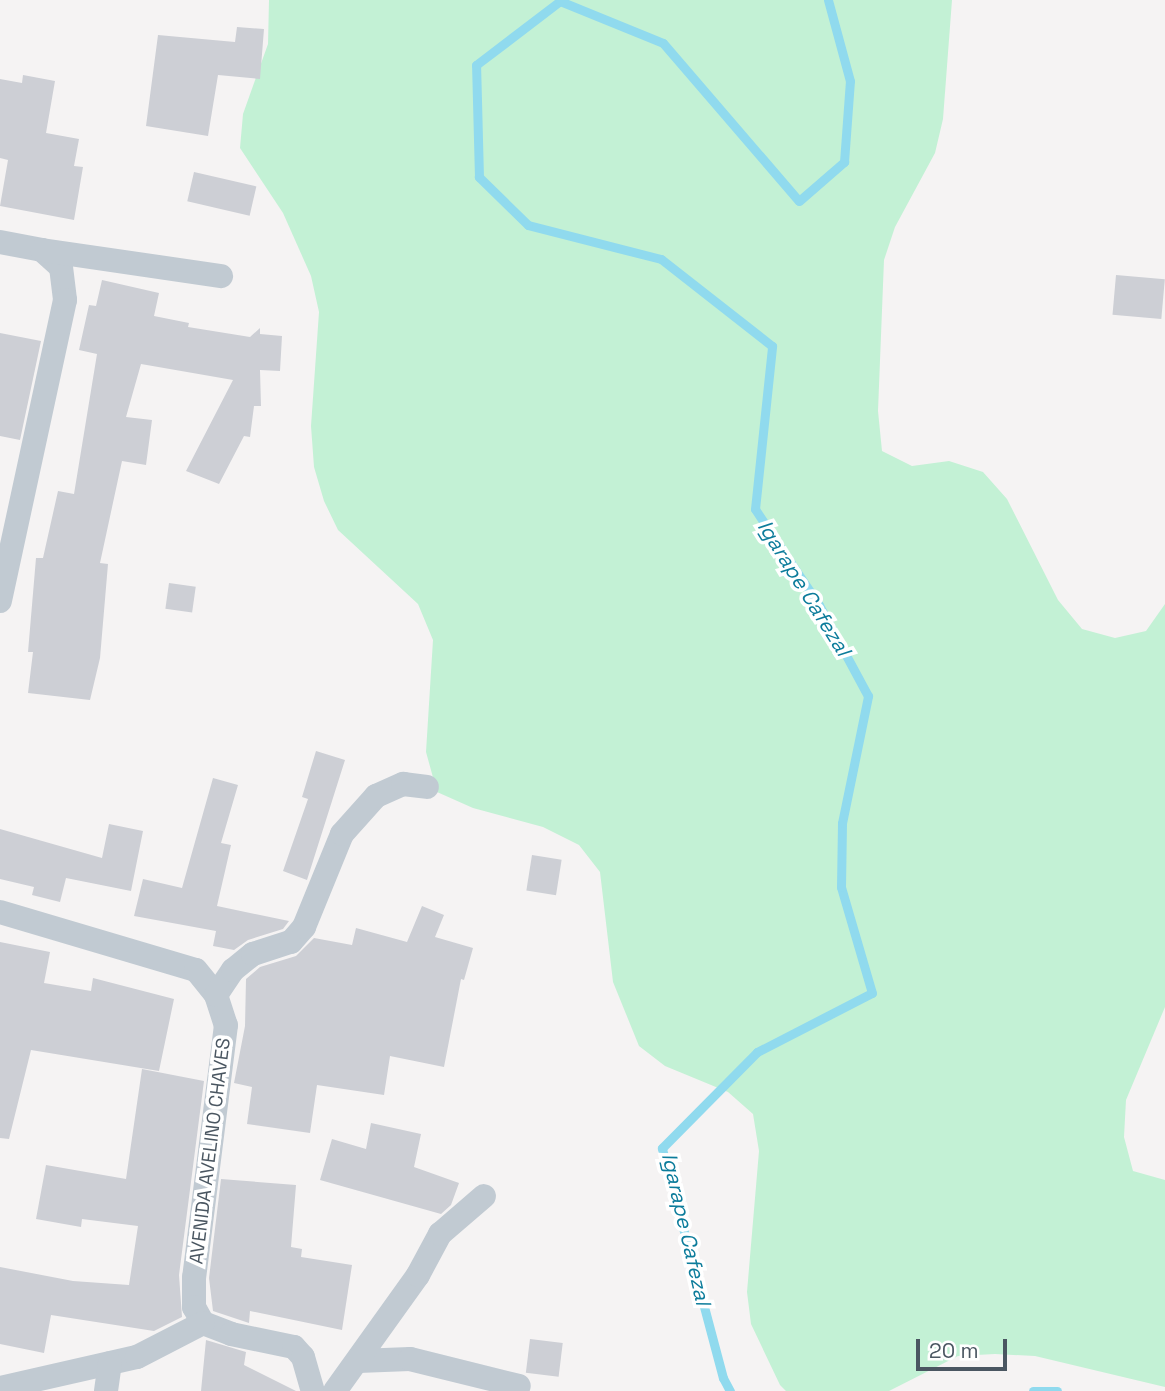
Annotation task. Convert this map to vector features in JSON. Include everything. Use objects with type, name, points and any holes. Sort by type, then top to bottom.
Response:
[{"type":"street","points":[[0,242],[221,276]]},
{"type":"street","points":[[0,601],[65,300],[61,267],[42,250]]},
{"type":"street","points":[[216,995],[233,970],[254,954],[291,942],[304,927],[342,834],[376,796],[403,784],[427,787]]},
{"type":"street","name":"AVENIDA AVELINO CHAVES","points":[[0,912],[196,970],[216,995],[226,1025],[194,1278],[194,1307],[203,1322]]},
{"type":"street","points":[[335,1391],[418,1275],[440,1234],[484,1196]]},
{"type":"street","points":[[0,1388],[137,1357],[203,1322],[231,1334],[294,1348],[303,1357],[313,1391]]},
{"type":"street","points":[[358,1361],[410,1359],[519,1386]]},
{"type":"street","points":[[106,1391],[110,1363]]},
{"type":"green space","points":[[269,0],[952,0],[943,119],[935,153],[895,227],[884,260],[878,411],[882,451],[912,466],[949,461],[983,472],[1007,499],[1058,600],[1082,629],[1115,638],[1146,631],[1165,604],[1165,1007],[1126,1100],[1124,1137],[1133,1171],[1165,1180],[1165,1387],[1035,1356],[995,1354],[958,1356],[889,1391],[786,1391],[780,1385],[751,1324],[747,1292],[759,1151],[753,1114],[728,1092],[665,1066],[639,1046],[613,982],[600,872],[579,845],[543,827],[473,808],[437,792],[426,752],[433,640],[418,604],[338,530],[324,501],[314,467],[311,426],[319,312],[311,276],[283,213],[240,148],[243,114],[268,44]]},
{"type":"building","points":[[237,27],[264,29],[260,79],[218,75],[208,136],[146,126],[158,35],[235,42]]},
{"type":"building","points":[[23,75],[55,81],[46,133],[79,139],[74,166],[83,167],[74,220],[0,206],[8,160],[0,158],[0,79],[22,83]]},
{"type":"building","points":[[194,172],[256,186],[250,216],[187,201]]},
{"type":"building","points":[[1116,275],[1165,279],[1161,319],[1113,315]]},
{"type":"building","points":[[102,280],[159,293],[154,316],[189,323],[188,327],[250,337],[260,328],[260,334],[282,336],[280,371],[260,370],[261,406],[254,406],[250,437],[244,436],[219,484],[186,471],[233,380],[141,364],[126,417],[152,420],[146,465],[122,461],[100,563],[108,564],[100,658],[90,700],[28,693],[33,652],[28,652],[36,558],[43,558],[58,491],[74,494],[97,354],[79,350],[89,305],[96,306]]},
{"type":"building","points":[[0,333],[41,341],[20,440],[0,436]]},
{"type":"building","points":[[169,583],[196,587],[192,613],[165,609]]},
{"type":"building","points":[[316,751],[345,760],[307,880],[283,871],[308,799],[302,797]]},
{"type":"building","points":[[213,778],[238,785],[221,843],[231,845],[217,906],[289,921],[283,929],[248,940],[234,950],[213,946],[216,931],[134,916],[143,879],[182,888]]},
{"type":"building","points":[[109,824],[143,831],[131,891],[66,878],[60,902],[32,895],[34,887],[0,879],[0,829],[102,858]]},
{"type":"building","points":[[532,855],[562,860],[556,895],[526,891]]},
{"type":"building","points":[[422,906],[444,915],[435,937],[473,948],[464,980],[461,979],[444,1067],[390,1056],[384,1095],[317,1085],[310,1133],[247,1124],[252,1087],[234,1083],[245,1026],[246,979],[260,967],[296,956],[314,938],[352,945],[356,928],[407,942]]},
{"type":"building","points":[[0,942],[50,952],[44,983],[91,991],[93,978],[174,999],[159,1071],[31,1050],[9,1139],[0,1138]]},
{"type":"building","points":[[142,1069],[204,1081],[179,1275],[182,1317],[154,1331],[51,1315],[44,1353],[0,1344],[0,1267],[73,1281],[129,1285],[138,1226],[82,1219],[81,1227],[36,1219],[46,1165],[126,1179]]},
{"type":"building","points":[[371,1123],[421,1134],[414,1167],[459,1183],[451,1205],[441,1214],[320,1180],[332,1139],[366,1149]]},
{"type":"building","points":[[221,1179],[296,1185],[291,1247],[302,1249],[301,1257],[352,1265],[342,1330],[250,1311],[249,1323],[213,1311],[209,1278]]},
{"type":"building","points":[[530,1339],[563,1343],[559,1377],[526,1373]]},
{"type":"building","points":[[206,1340],[246,1352],[244,1365],[296,1391],[201,1391]]},
{"type":"waterway","name":"Igarape Cafezal","points":[[730,1391],[723,1378],[662,1148],[757,1052],[872,993],[841,887],[842,823],[868,696],[819,605],[755,509],[772,346],[661,259],[528,225],[479,177],[476,65],[560,1],[663,43],[799,201],[844,162],[850,81],[828,0]]},
{"type":"waterway","name":"Igarape Cafezal","points":[[1033,1391],[1057,1391]]}]
